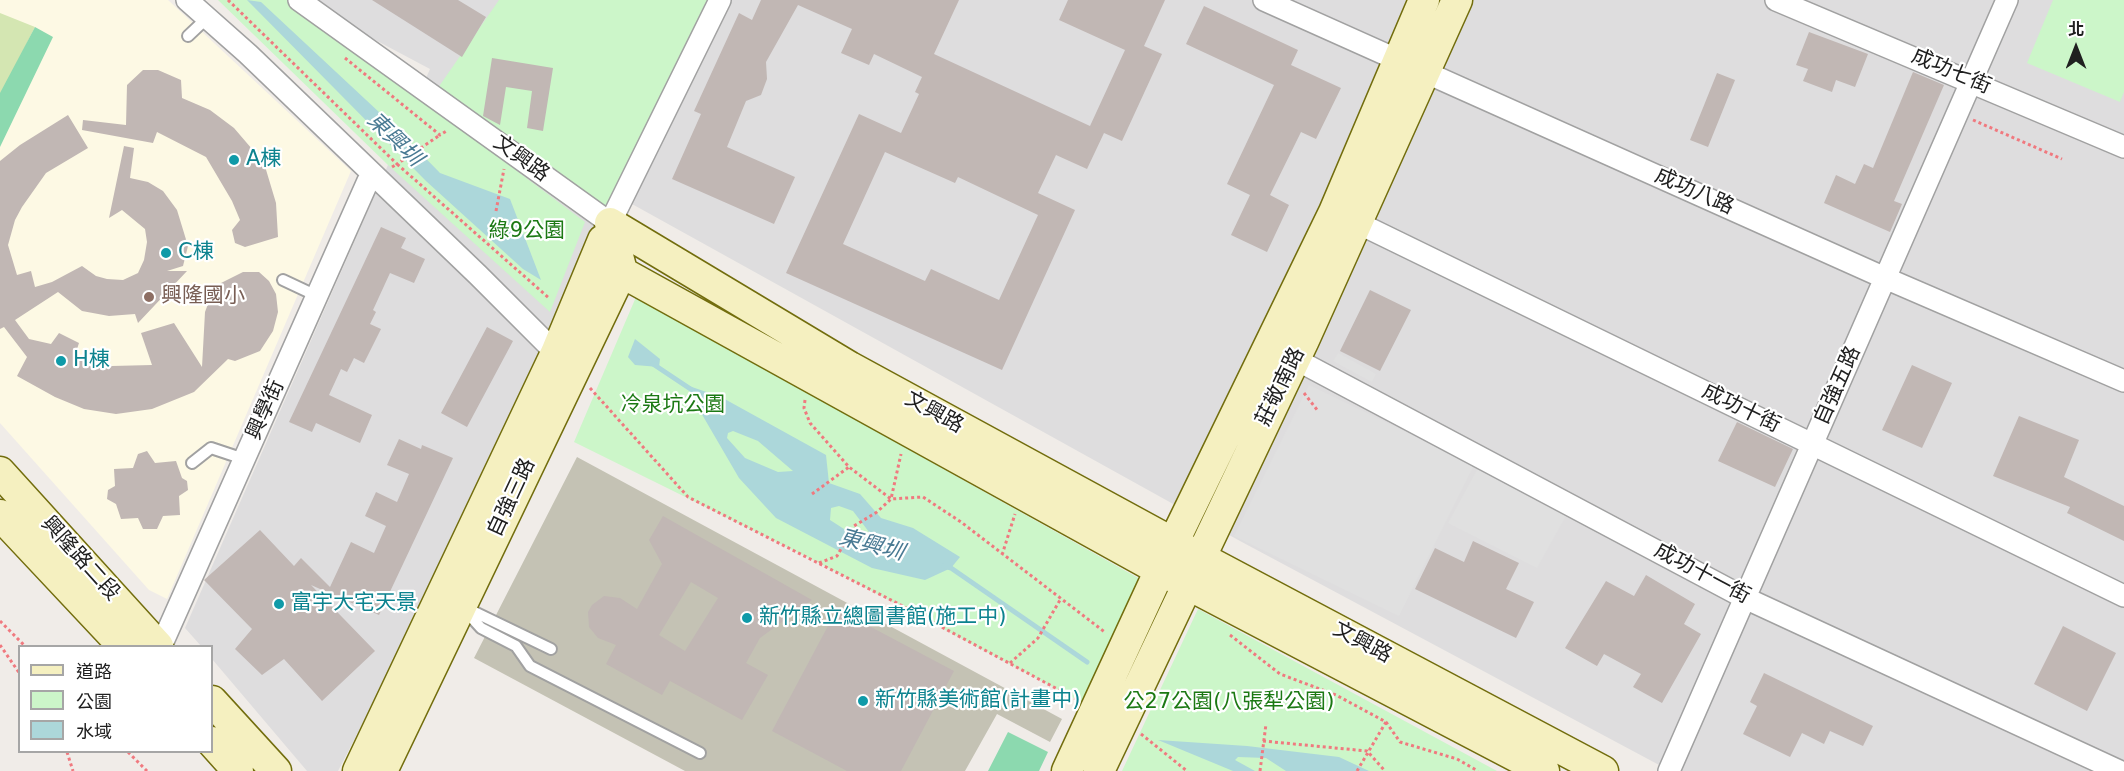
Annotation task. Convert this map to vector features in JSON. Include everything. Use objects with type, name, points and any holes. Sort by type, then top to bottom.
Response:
[{"type":"street","points":[[187,0],[249,54],[565,361]]},
{"type":"street","name":"文興路","points":[[299,0],[610,223],[850,368],[1603,771]]},
{"type":"street","name":"成功八路","points":[[1264,0],[1885,278],[2124,381]]},
{"type":"street","name":"莊敬南路","points":[[1187,550],[1296,372],[1358,223],[1412,66],[1424,0]]},
{"type":"street","name":"莊敬南路","points":[[1067,771],[1187,550],[1334,212],[1412,66],[1457,0]]},
{"type":"street","name":"成功七街","points":[[1776,0],[2124,147]]},
{"type":"street","name":"自強五路","points":[[1669,771],[2007,0]]},
{"type":"street","name":"自強三路","points":[[382,771],[461,605],[565,361],[596,258],[610,223],[717,1]]},
{"type":"street","name":"興學街","points":[[160,645],[368,182],[375,177]]},
{"type":"street","points":[[610,223],[622,272]]},
{"type":"street","name":"成功十街","points":[[1358,223],[2124,596]]},
{"type":"street","name":"文興路","points":[[596,258],[1173,577],[1544,771]]},
{"type":"street","name":"自強三路","points":[[358,771],[565,361],[622,272]]},
{"type":"street","name":"成功十一街","points":[[1296,372],[1745,598],[2118,771]]},
{"type":"street","name":"興隆路二段","points":[[0,472],[159,645]]},
{"type":"street","name":"興隆路二段","points":[[0,515],[122,645]]},
{"type":"street","name":"莊敬南路","points":[[1099,771],[1173,577]]},
{"type":"street","points":[[213,702],[276,771]]},
{"type":"street","points":[[213,743],[238,771]]},
{"type":"lane","points":[[188,36],[207,18]]},
{"type":"lane","points":[[283,280],[317,296]]},
{"type":"lane","points":[[192,464],[211,448],[244,459]]},
{"type":"lane","points":[[461,605],[551,649]]},
{"type":"lane","points":[[461,605],[482,628],[516,646],[530,666],[700,753]]},
{"type":"path","points":[[228,0],[398,164],[549,298]]},
{"type":"path","points":[[1957,114],[2062,159]]},
{"type":"path","points":[[375,177],[440,135]]},
{"type":"path","points":[[496,211],[502,180]]},
{"type":"path","points":[[565,361],[688,497],[819,563],[1085,704]]},
{"type":"path","points":[[1296,372],[1318,411]]},
{"type":"path","points":[[806,393],[804,408],[810,423],[849,467],[891,499],[923,497],[961,522],[1060,600],[1114,638]]},
{"type":"path","points":[[819,563],[837,556],[854,526],[877,512],[891,499],[902,446]]},
{"type":"path","points":[[812,494],[849,467]]},
{"type":"path","points":[[1002,555],[1016,510]]},
{"type":"path","points":[[1010,663],[1038,638],[1060,600]]},
{"type":"path","points":[[0,621],[24,645]]},
{"type":"path","points":[[1225,631],[1280,674],[1336,695],[1386,722],[1400,742],[1457,759],[1478,771]]},
{"type":"path","points":[[0,645],[18,671]]},
{"type":"path","points":[[1357,771],[1386,722]]},
{"type":"path","points":[[1260,771],[1266,724]]},
{"type":"path","points":[[1140,732],[1187,771]]},
{"type":"path","points":[[1263,741],[1367,751],[1385,771]]},
{"type":"path","points":[[67,753],[73,771]]},
{"type":"path","points":[[129,753],[147,771]]},
{"type":"shaded area","name":"興隆國小","points":[[0,0],[168,0],[351,171],[167,599],[149,590],[0,423]]},
{"type":"shaded area","points":[[300,0],[2124,0],[2124,771],[1660,771],[1661,766],[1240,541],[632,204],[338,771],[307,771],[213,660],[213,645],[200,645],[185,628],[430,69]]},
{"type":"shaded area","points":[[1338,353],[1376,374],[1372,382],[1333,361]]},
{"type":"shaded area","points":[[1309,385],[1474,465],[1399,616],[1234,536]]},
{"type":"shaded area","points":[[577,457],[1062,719],[1050,742],[997,714],[965,771],[685,771],[474,658]]},
{"type":"shaded area","points":[[1478,468],[1567,514],[1537,568],[1448,523]]},
{"type":"green space","name":"綠9公園","points":[[218,0],[289,0],[585,222],[550,312],[388,165]]},
{"type":"green space","points":[[499,0],[712,0],[610,223],[433,95]]},
{"type":"green space","points":[[2053,0],[2124,0],[2124,92],[2120,102],[2027,63]]},
{"type":"green space","points":[[0,13],[35,27],[1,94],[0,93]]},
{"type":"green space","points":[[35,27],[53,37],[0,147],[0,93]]},
{"type":"green space","name":"冷泉坑公園","points":[[636,297],[1140,579],[1085,704],[819,563],[574,442]]},
{"type":"green space","name":"公27公園(八張犁公園)","points":[[1198,609],[1497,771],[1122,771]]},
{"type":"green space","points":[[1008,732],[1048,752],[1039,771],[988,771]]},
{"type":"water","points":[[247,0],[261,2],[395,127],[440,173],[510,199],[541,280],[523,269],[426,181]]},
{"type":"water","points":[[635,339],[660,359],[659,367],[635,365],[628,357]]},
{"type":"water","points":[[689,386],[721,397],[826,455],[829,483],[860,494],[881,518],[913,528],[960,557],[951,568],[925,580],[872,568],[776,518],[739,478],[700,411]],"holes":[[[733,431],[758,441],[793,471],[778,472],[745,458],[727,438],[728,433]],[[839,506],[853,511],[869,532],[866,537],[858,538],[830,520],[831,508]]]},
{"type":"water","points":[[1158,740],[1247,746],[1339,757],[1369,771],[1286,771],[1266,758],[1238,757],[1235,760],[1255,771],[1233,771]]},
{"type":"building","points":[[372,0],[458,0],[486,17],[462,57]]},
{"type":"building","points":[[761,0],[959,0],[934,54],[1090,126],[1125,50],[1059,20],[1068,0],[1165,0],[1144,46],[1162,54],[1122,141],[1104,133],[1087,169],[1056,155],[1038,193],[1075,210],[1002,370],[786,273],[859,114],[901,133],[919,94],[915,92],[922,77],[874,54],[869,65],[841,53],[852,29],[798,5],[766,62],[767,79],[761,95],[746,101],[727,147],[795,177],[774,224],[672,179],[701,114],[694,111],[739,13],[752,20]],"holes":[[[885,152],[955,183],[958,177],[1038,215],[999,300],[931,269],[925,281],[843,244]]]},
{"type":"building","points":[[1204,6],[1298,50],[1291,65],[1341,88],[1316,139],[1301,132],[1270,195],[1289,205],[1267,252],[1231,235],[1250,195],[1227,184],[1274,85],[1186,44]]},
{"type":"building","points":[[1809,32],[1868,54],[1855,87],[1836,80],[1832,92],[1803,81],[1808,69],[1796,65]]},
{"type":"building","points":[[492,58],[553,68],[543,131],[527,128],[532,91],[506,87],[500,125],[483,116]]},
{"type":"building","name":"A棟","points":[[143,70],[158,70],[181,80],[182,98],[210,110],[234,128],[264,163],[276,203],[278,237],[245,247],[235,243],[232,230],[240,220],[232,201],[206,157],[157,132],[153,143],[82,130],[83,120],[126,125],[127,85]]},
{"type":"building","points":[[1913,72],[1944,85],[1894,201],[1902,204],[1890,232],[1824,203],[1836,175],[1855,184],[1864,164],[1873,168]]},
{"type":"building","points":[[1717,73],[1735,80],[1708,147],[1690,140]]},
{"type":"building","points":[[68,115],[88,148],[46,173],[22,207],[15,220],[8,245],[17,275],[31,271],[35,287],[52,282],[82,266],[96,276],[107,279],[123,280],[138,273],[144,260],[147,242],[145,229],[122,210],[109,218],[124,146],[134,148],[130,178],[148,182],[163,191],[177,210],[188,246],[183,266],[167,271],[187,271],[138,323],[135,314],[109,316],[82,311],[58,292],[15,320],[29,339],[51,344],[59,333],[79,343],[75,355],[112,366],[152,365],[141,333],[174,323],[202,367],[205,312],[211,296],[221,283],[243,272],[259,272],[269,281],[276,294],[278,312],[273,331],[260,351],[235,361],[228,359],[194,392],[152,409],[116,414],[84,409],[55,397],[17,376],[27,357],[4,327],[0,329],[0,161],[20,145]]},
{"type":"building","points":[[381,227],[406,238],[401,248],[425,259],[414,283],[390,273],[373,310],[376,312],[370,324],[381,329],[364,363],[354,358],[347,372],[341,369],[329,395],[372,415],[360,443],[316,423],[312,432],[289,422]]},
{"type":"building","points":[[1370,290],[1411,310],[1380,371],[1340,351]]},
{"type":"building","points":[[487,327],[513,341],[467,427],[441,413]]},
{"type":"building","points":[[1912,365],[1952,383],[1922,448],[1882,430]]},
{"type":"building","points":[[2019,416],[2079,440],[2064,477],[2124,506],[2124,541],[2067,513],[2070,507],[1993,476]]},
{"type":"building","points":[[1737,422],[1793,449],[1775,487],[1718,461]]},
{"type":"building","name":"富宇大宅天景","points":[[399,439],[421,449],[422,445],[453,458],[379,615],[311,585],[375,651],[322,701],[284,659],[262,675],[235,649],[252,629],[204,580],[260,530],[294,566],[301,558],[330,587],[351,542],[374,553],[386,526],[365,516],[376,492],[397,502],[409,474],[387,465]]},
{"type":"building","points":[[147,451],[155,463],[176,461],[182,478],[187,481],[188,490],[179,496],[180,515],[163,516],[157,529],[143,529],[138,518],[121,519],[116,504],[107,499],[108,490],[115,486],[114,469],[133,468],[138,454]]},
{"type":"building","name":"新竹縣立總圖書館(施工中)","points":[[663,516],[812,600],[760,638],[746,663],[768,675],[742,720],[670,681],[662,695],[606,664],[616,645],[598,638],[589,627],[588,612],[592,605],[604,596],[620,598],[637,609],[662,564],[649,540]],"holes":[[[691,582],[718,598],[685,651],[659,635]]]},
{"type":"building","points":[[1473,541],[1519,563],[1506,589],[1534,602],[1516,638],[1415,589],[1435,548],[1464,562]]},
{"type":"building","points":[[1646,575],[1695,604],[1684,624],[1701,634],[1662,703],[1633,687],[1641,674],[1604,654],[1597,666],[1565,648],[1606,581],[1634,596]]},
{"type":"building","name":"新竹縣美術館(計畫中)","points":[[837,609],[954,671],[901,771],[847,771],[772,731]]},
{"type":"building","points":[[2063,626],[2116,653],[2087,711],[2034,684]]},
{"type":"building","points":[[1764,673],[1873,726],[1863,746],[1830,731],[1824,744],[1802,733],[1790,757],[1743,734],[1757,706],[1750,702]]},
{"type":"waterway","name":"東興圳","points":[[653,364],[692,390]]},
{"type":"waterway","name":"東興圳","points":[[944,566],[951,568],[1087,662]]},
{"type":"place","name":"A棟","points":[[234,160]]},
{"type":"place","name":"C棟","points":[[166,253]]},
{"type":"place","name":"興隆國小","points":[[149,297]]},
{"type":"place","name":"H棟","points":[[61,361]]},
{"type":"place","name":"富宇大宅天景","points":[[279,604]]},
{"type":"place","name":"新竹縣立總圖書館(施工中)","points":[[747,618]]},
{"type":"place","name":"新竹縣美術館(計畫中)","points":[[863,701]]}]
